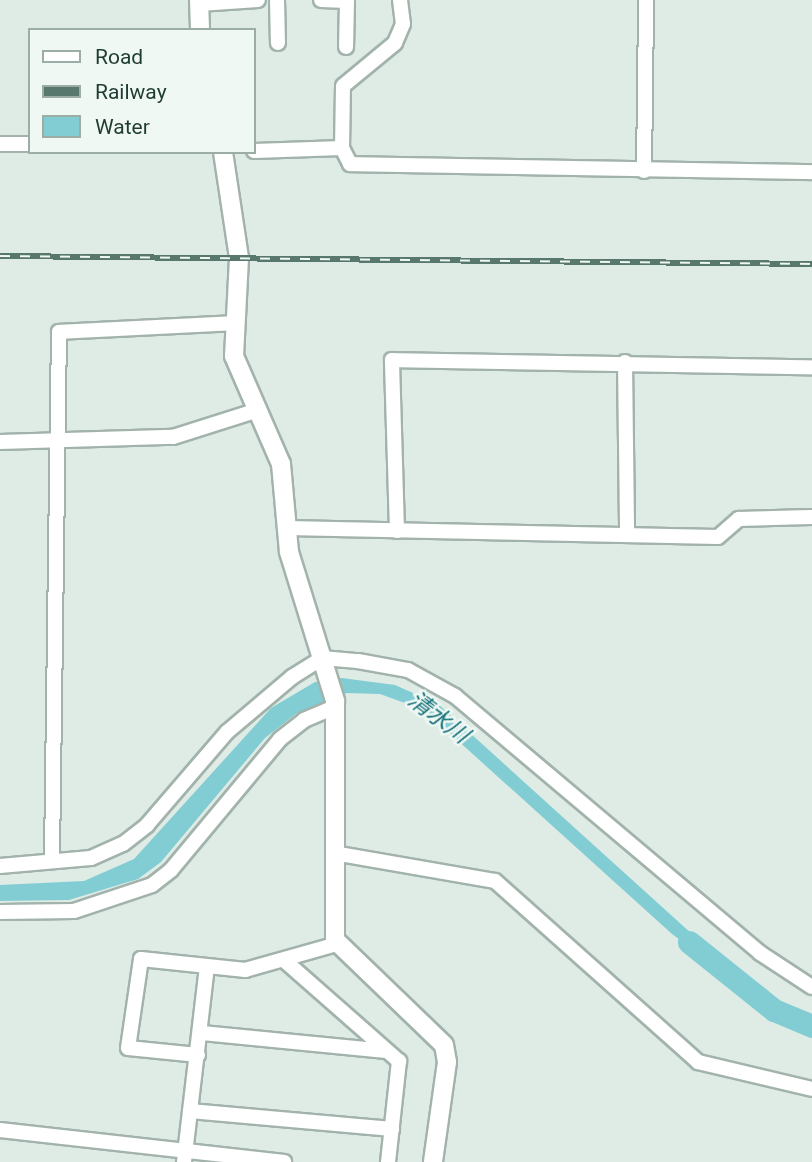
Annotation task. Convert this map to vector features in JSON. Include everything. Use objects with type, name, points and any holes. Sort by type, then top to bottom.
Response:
[{"type":"street","points":[[200,28],[199,2],[258,0]]},
{"type":"street","points":[[277,0],[278,44]]},
{"type":"street","points":[[321,0],[347,1],[346,47]]},
{"type":"street","points":[[400,0],[402,24],[395,43],[343,86],[342,148],[350,164],[812,172]]},
{"type":"street","points":[[644,171],[646,0]]},
{"type":"street","points":[[0,144],[28,144]]},
{"type":"street","points":[[256,151],[342,148]]},
{"type":"street","points":[[223,154],[239,258],[234,356],[281,464],[294,572],[335,704],[334,853],[337,944],[444,1045],[447,1062],[433,1162]]},
{"type":"street","points":[[52,857],[59,332],[235,323]]},
{"type":"street","points":[[397,531],[392,360],[812,367]]},
{"type":"street","points":[[625,362],[627,534]]},
{"type":"street","points":[[0,442],[59,443],[192,434],[256,411]]},
{"type":"street","points":[[287,528],[718,537],[739,519],[812,517]]},
{"type":"street","points":[[0,866],[52,857],[92,858],[123,844],[154,817],[227,732],[323,663],[408,670],[455,696],[760,953],[812,987]]},
{"type":"street","points":[[0,912],[75,911],[152,884],[171,870],[280,739],[304,720],[335,704]]},
{"type":"street","points":[[334,853],[495,881],[698,1062],[812,1089]]},
{"type":"street","points":[[198,1055],[128,1048],[141,959],[245,970],[285,961],[337,944]]},
{"type":"street","points":[[285,961],[399,1061],[388,1162]]},
{"type":"street","points":[[184,1155],[202,1032],[207,967]]},
{"type":"street","points":[[202,1032],[386,1051]]},
{"type":"street","points":[[190,1111],[392,1129]]},
{"type":"street","points":[[0,1130],[184,1155],[284,1162]]},
{"type":"water","points":[[342,678],[395,685],[438,704],[703,944],[710,962],[672,934],[424,710],[380,694],[347,693],[297,713],[265,738],[161,862],[138,879],[69,900],[0,901],[0,885],[84,881],[134,859],[271,708],[315,682]]},
{"type":"waterway","name":"清水川","points":[[689,942],[774,1010],[812,1026]]},
{"type":"railway","points":[[0,256],[812,264]]}]
